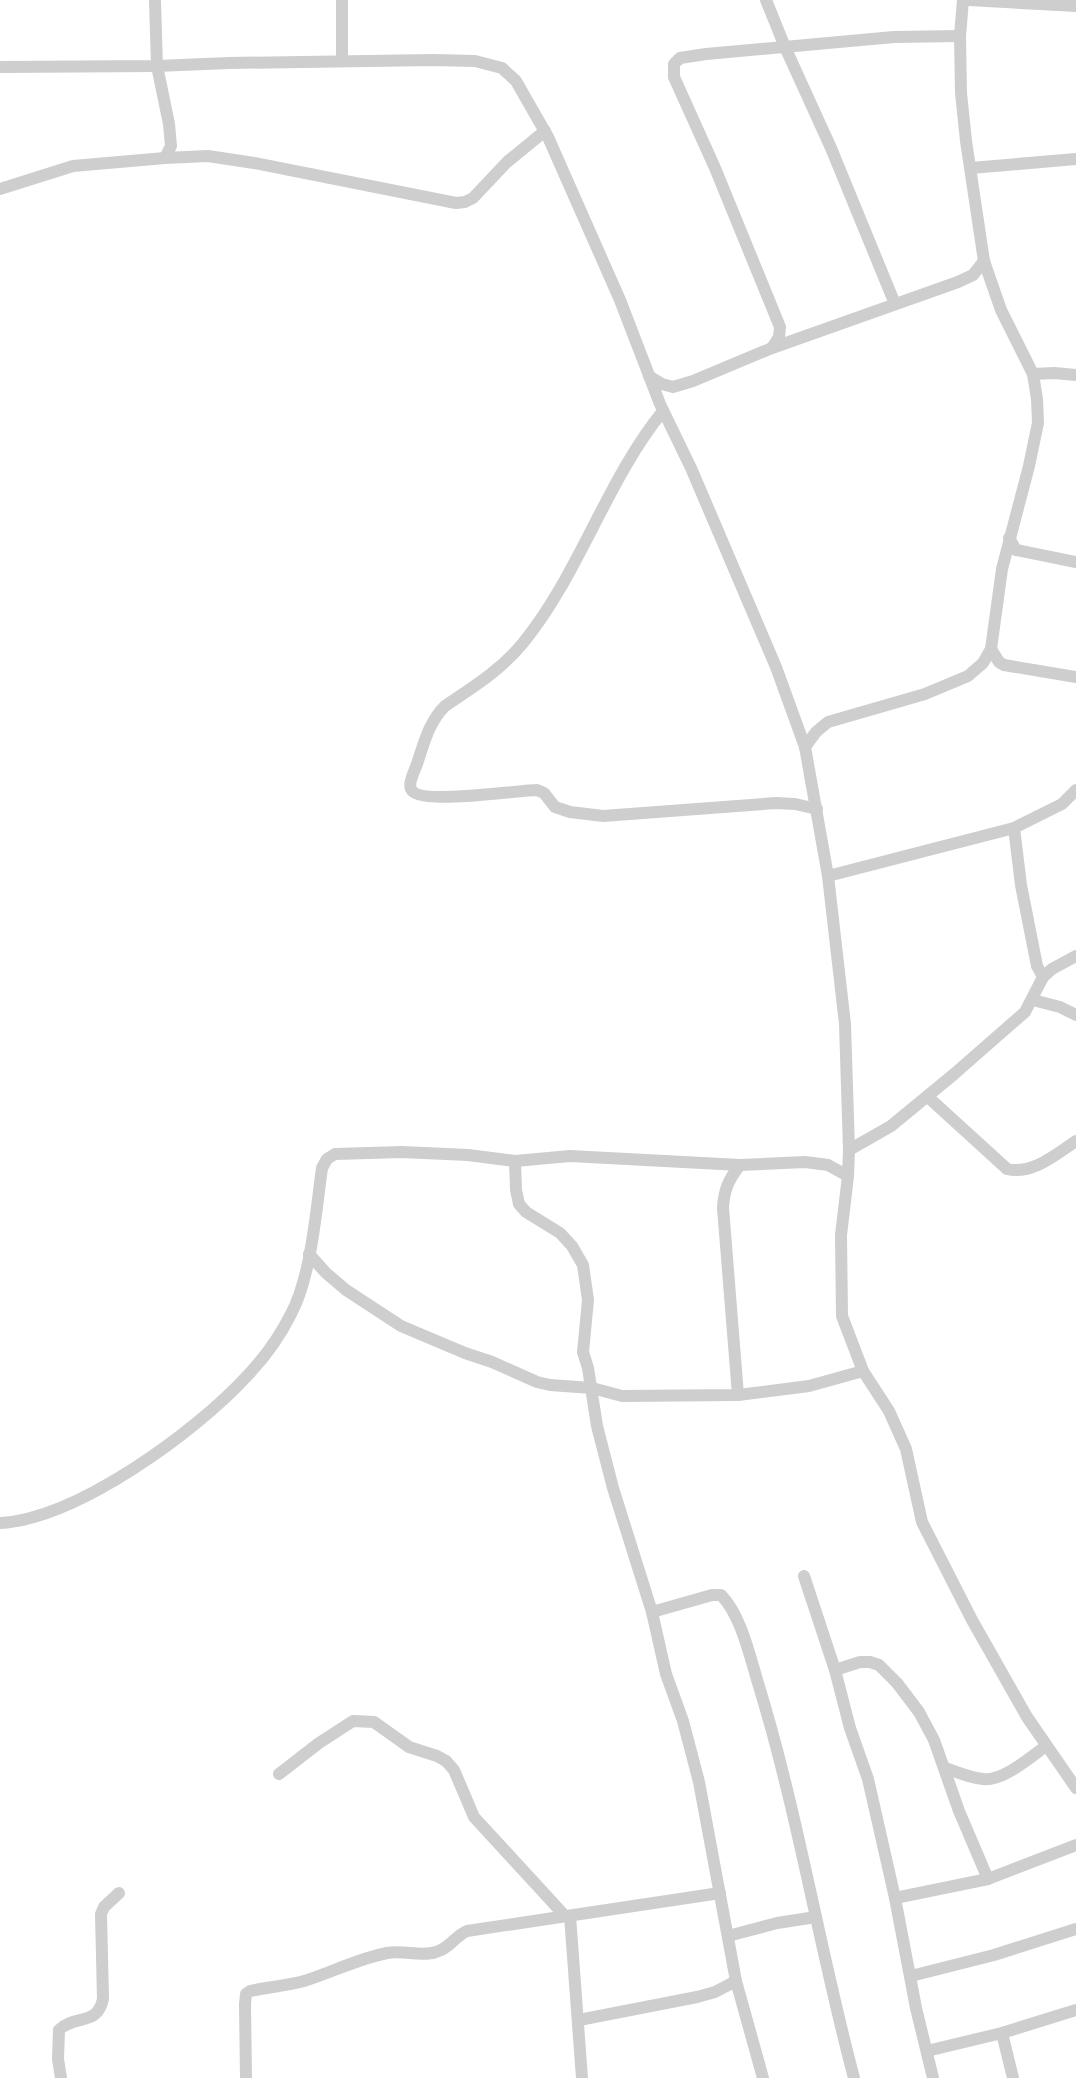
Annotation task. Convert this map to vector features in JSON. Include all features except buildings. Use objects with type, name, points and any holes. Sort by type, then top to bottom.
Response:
[{"type":"street","points":[[155,0],[157,66],[171,146],[164,158]]},
{"type":"street","points":[[342,0],[342,61]]},
{"type":"street","points":[[766,0],[895,304]]},
{"type":"street","points":[[805,747],[828,722],[925,694],[968,676],[983,663],[991,649],[1002,569],[1038,423],[1037,399],[1033,374],[1001,310],[984,261],[961,93],[960,36],[963,0]]},
{"type":"street","points":[[969,0],[1076,6]]},
{"type":"street","points":[[772,348],[779,337],[780,327],[715,168],[674,77],[674,64],[680,58],[785,47],[894,37],[960,36]]},
{"type":"street","points":[[0,67],[433,60],[493,64],[509,73],[545,131],[620,300],[662,408],[691,468],[776,667],[805,747],[828,876],[845,1024],[849,1150],[841,1235],[842,1316],[863,1371],[889,1411],[906,1449],[922,1522],[972,1620],[1027,1717],[1076,1788]]},
{"type":"street","points":[[0,189],[73,166],[208,156],[456,203],[473,198],[507,162],[545,131]]},
{"type":"street","points":[[971,168],[1076,159]]},
{"type":"street","points":[[649,376],[673,387],[693,381],[772,348],[973,275],[984,261]]},
{"type":"street","points":[[973,275],[990,281]]},
{"type":"street","points":[[1033,374],[1076,375]]},
{"type":"street","points":[[673,387],[630,457],[541,619],[491,675],[438,712],[431,723],[418,760],[410,785],[411,790],[415,795],[424,796],[471,796],[537,790],[544,793],[555,807],[603,816],[776,803],[817,809]]},
{"type":"street","points":[[1009,538],[1016,550],[1076,562]]},
{"type":"street","points":[[991,649],[1004,665],[1076,677]]},
{"type":"street","points":[[828,876],[1014,828],[1062,804],[1076,790]]},
{"type":"street","points":[[1014,828],[1021,885],[1037,966],[1043,977]]},
{"type":"street","points":[[849,1150],[891,1126],[928,1097],[1025,1012],[1043,977],[1076,956]]},
{"type":"street","points":[[1033,1000],[1060,1007],[1076,1015]]},
{"type":"street","points":[[928,1097],[1011,1171],[1035,1167],[1076,1141]]},
{"type":"street","points":[[0,1523],[38,1517],[110,1483],[213,1409],[248,1375],[271,1347],[292,1313],[306,1271],[322,1168],[327,1159],[335,1154],[402,1152],[468,1155],[515,1161],[570,1156],[740,1165],[819,1163],[848,1176]]},
{"type":"street","points":[[515,1161],[519,1204],[526,1212],[560,1233],[572,1246],[583,1265],[588,1300],[583,1352],[592,1388],[597,1426],[699,1782],[736,1981],[763,2078]]},
{"type":"street","points":[[737,1395],[723,1208],[727,1181],[740,1165]]},
{"type":"street","points":[[309,1254],[346,1290],[401,1326],[537,1382],[592,1388],[622,1396],[737,1395],[809,1386],[863,1371]]},
{"type":"street","points":[[804,1576],[868,1779],[933,2078]]},
{"type":"street","points":[[652,1612],[712,1595],[721,1595],[728,1602],[744,1638],[770,1721],[854,2078]]},
{"type":"street","points":[[835,1670],[860,1662],[878,1665],[919,1712],[945,1768],[959,1811],[988,1879]]},
{"type":"street","points":[[279,1774],[353,1721],[374,1723],[410,1747],[446,1761],[454,1770],[474,1817],[567,1916],[579,2020],[582,2078]]},
{"type":"street","points":[[945,1768],[983,1780],[992,1779],[1003,1775],[1046,1746]]},
{"type":"street","points":[[895,1898],[988,1879],[1076,1845]]},
{"type":"street","points":[[61,2078],[58,2059],[59,2029],[70,2022],[90,2018],[101,2009],[101,1914],[104,1907],[119,1893]]},
{"type":"street","points":[[246,2078],[245,2004],[246,1994],[250,1991],[285,1986],[384,1953],[438,1952],[467,1931],[720,1893]]},
{"type":"street","points":[[728,1936],[777,1923],[816,1917]]},
{"type":"street","points":[[911,1976],[994,1955],[1076,1928]]},
{"type":"street","points":[[579,2020],[697,1997],[715,1992],[736,1981]]},
{"type":"street","points":[[927,2051],[1002,2033],[1076,2010]]},
{"type":"street","points":[[1002,2033],[1013,2078]]}]
